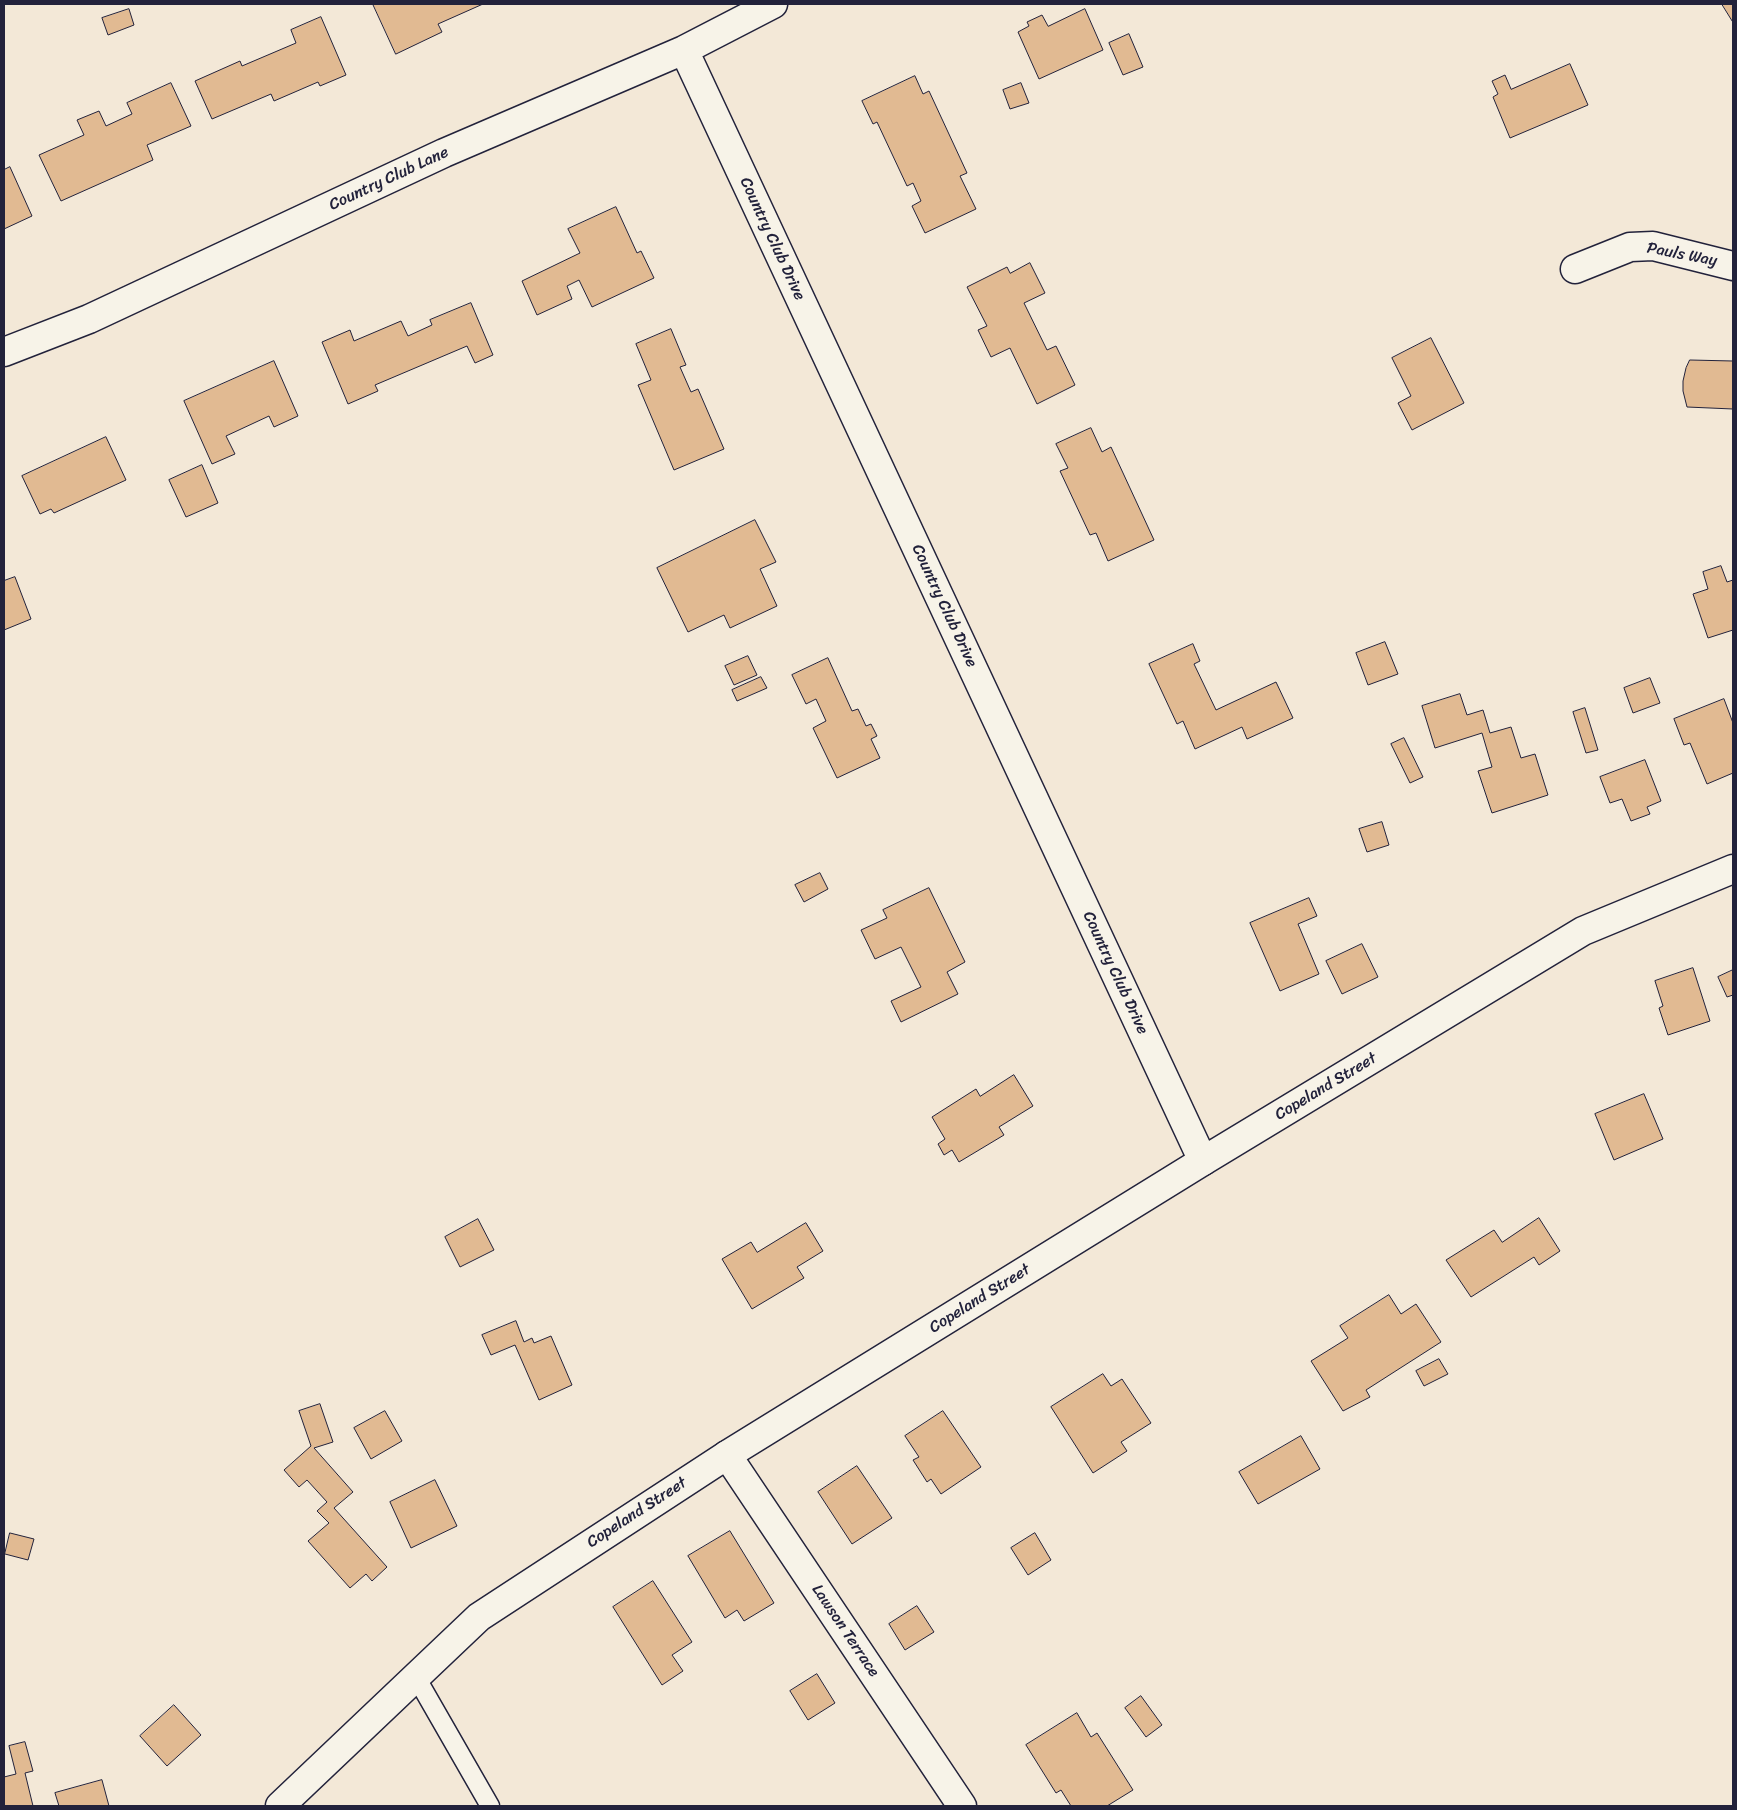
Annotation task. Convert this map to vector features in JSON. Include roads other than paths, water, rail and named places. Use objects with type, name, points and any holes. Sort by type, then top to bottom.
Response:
[{"type":"street","name":"Country Club Lane","points":[[4,352],[89,319],[436,157],[684,50],[773,4]]},
{"type":"street","name":"Country Club Drive","points":[[684,50],[1203,1161]]},
{"type":"street","name":"Pauls Way","points":[[1575,269],[1630,247],[1653,246],[1733,266]]},
{"type":"street","name":"Copeland Street","points":[[280,1806],[479,1617],[727,1455],[1203,1161],[1583,931],[1733,869]]},
{"type":"street","name":"Lawson Terrace","points":[[727,1455],[962,1806]]},
{"type":"lane","points":[[416,1677],[490,1806]]}]
